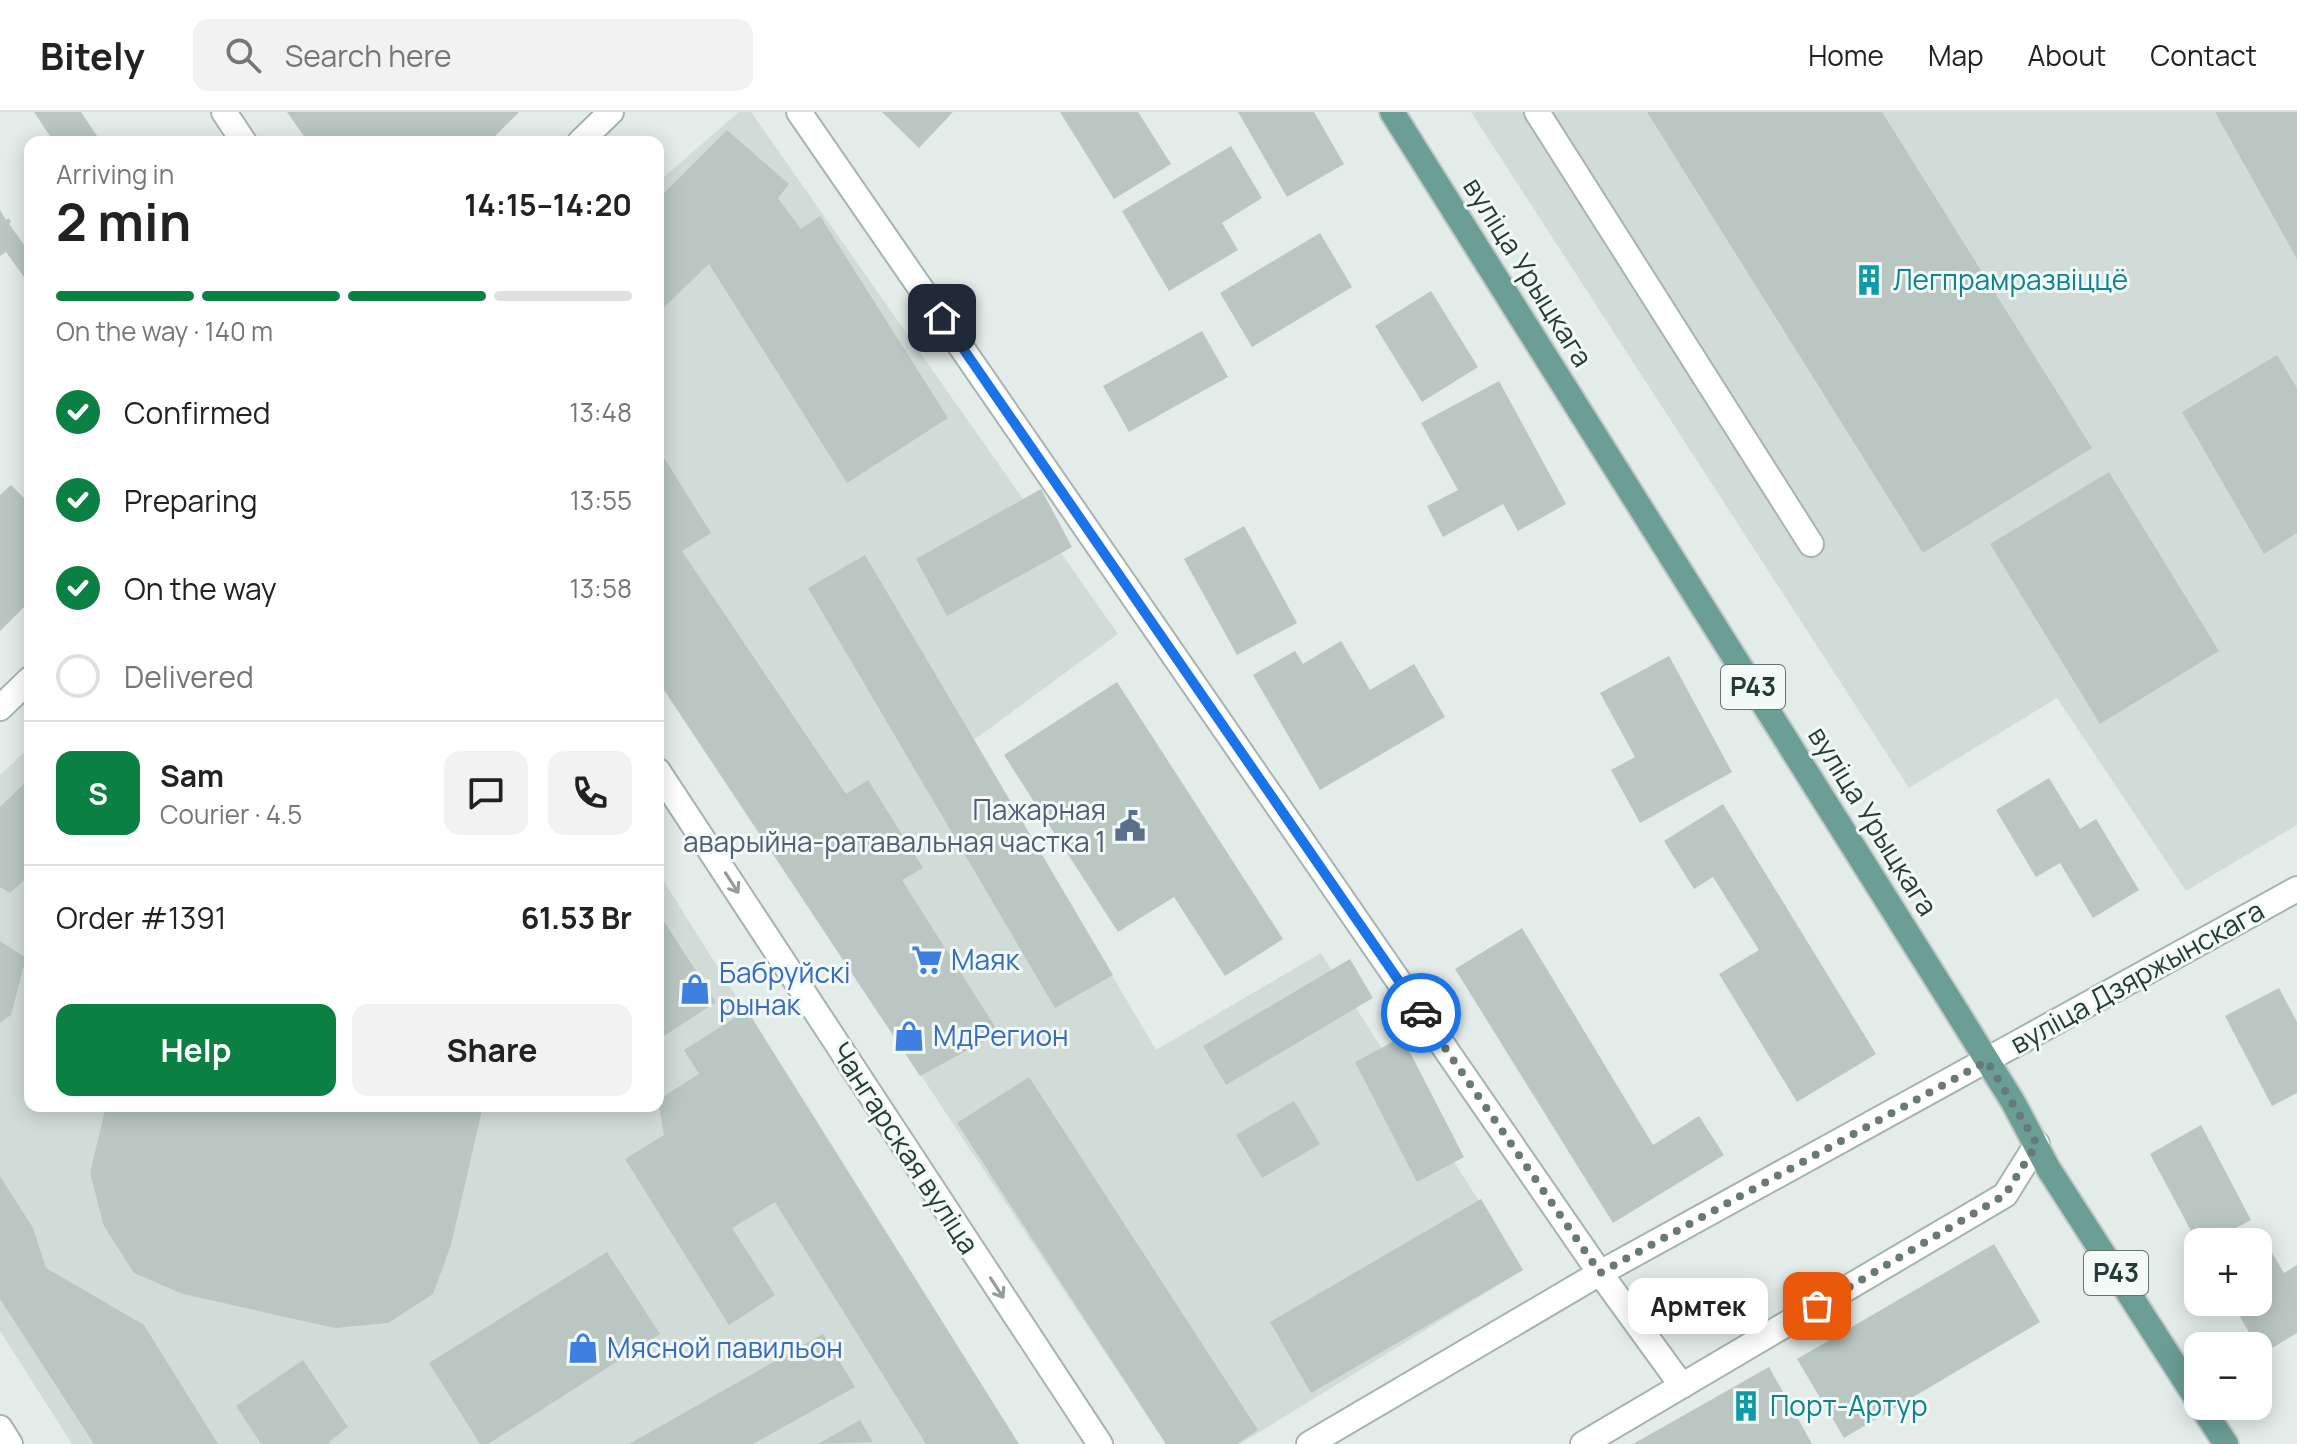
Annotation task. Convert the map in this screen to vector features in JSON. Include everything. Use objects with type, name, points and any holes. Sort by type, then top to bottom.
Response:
[{"type":"main road","name":"вуліца Урыцкага","points":[[1392,112],[1987,1061],[2048,1168],[2184,1379]]},
{"type":"main road","points":[[2210,1420],[2226,1444]]},
{"type":"street","points":[[224,112],[240,136]]},
{"type":"street","points":[[586,136],[611,112]]},
{"type":"street","points":[[799,112],[1600,1273],[1682,1386]]},
{"type":"street","points":[[1537,112],[1811,544]]},
{"type":"street","points":[[0,708],[24,685]]},
{"type":"street","name":"Чангарская вуліца","points":[[664,780],[1100,1444]]},
{"type":"street","name":"вуліца Дзяржынскага","points":[[1309,1444],[1600,1273],[2297,889]]},
{"type":"street","points":[[1583,1444],[2005,1195],[2037,1144]]},
{"type":"street","points":[[0,1428],[10,1444]]},
{"type":"shaded area","points":[[739,112],[751,112],[1118,634],[974,740],[1156,1050],[1321,953],[1523,1270],[1240,1444],[1166,1444],[664,689],[664,177]]},
{"type":"shaded area","points":[[1471,112],[2297,112],[2297,825],[2186,891],[2057,698],[1909,788]]},
{"type":"shaded area","name":"Бабруйскі рынак","points":[[24,753],[24,1112],[664,1112],[664,882],[1017,1444],[72,1444],[0,1331],[0,775]]},
{"type":"building","points":[[34,112],[81,112],[97,136],[50,136]]},
{"type":"building","points":[[287,112],[519,112],[495,136],[304,136]]},
{"type":"building","points":[[882,112],[953,112],[919,148]]},
{"type":"building","points":[[1060,112],[1138,112],[1171,164],[1114,199]]},
{"type":"building","points":[[1238,112],[1314,112],[1344,164],[1287,197]]},
{"type":"building","name":"Легпрамразвіццё","points":[[1647,112],[1882,112],[2092,448],[1923,553]]},
{"type":"building","points":[[2215,112],[2297,112],[2297,259]]},
{"type":"building","points":[[727,130],[789,184],[778,198],[801,229],[820,216],[948,418],[847,483],[709,264],[664,307],[664,193]]},
{"type":"building","points":[[1231,146],[1262,198],[1222,223],[1238,250],[1169,291],[1122,211]]},
{"type":"building","points":[[0,210],[6,220],[9,218],[9,224],[24,245],[24,277],[6,252],[0,256]]},
{"type":"building","points":[[1320,233],[1352,287],[1252,347],[1220,293]]},
{"type":"building","points":[[1431,291],[1478,367],[1422,402],[1375,326]]},
{"type":"building","points":[[1202,331],[1228,377],[1129,432],[1103,386]]},
{"type":"building","points":[[2277,355],[2297,388],[2297,533],[2264,554],[2182,412]]},
{"type":"building","points":[[1499,381],[1566,504],[1518,531],[1503,504],[1443,537],[1427,506],[1458,490],[1421,423]]},
{"type":"building","points":[[664,458],[711,533],[682,551],[846,794],[868,780],[923,868],[902,880],[999,1033],[920,1076],[664,690]]},
{"type":"building","points":[[2109,472],[2219,651],[2100,724],[1990,544]]},
{"type":"building","points":[[11,485],[24,498],[24,607],[0,631],[0,495]]},
{"type":"building","points":[[1041,489],[1072,547],[947,616],[916,559]]},
{"type":"building","points":[[1244,526],[1297,623],[1237,655],[1184,559]]},
{"type":"building","points":[[865,555],[1113,975],[1055,1008],[808,588]]},
{"type":"building","points":[[1341,641],[1370,690],[1414,664],[1445,717],[1320,790],[1253,675],[1295,651],[1303,664]]},
{"type":"building","points":[[1669,656],[1732,772],[1640,823],[1611,770],[1635,757],[1600,693]]},
{"type":"building","name":"Пажарная аварыйна-ратавальная частка 1","points":[[1117,682],[1283,939],[1225,976],[1174,897],[1118,932],[1004,755]]},
{"type":"building","points":[[2049,778],[2080,829],[2096,819],[2139,890],[2093,918],[2060,863],[2036,877],[1996,810]]},
{"type":"building","points":[[24,784],[24,880],[10,893],[0,887],[0,807]]},
{"type":"building","points":[[1723,804],[1876,1054],[1797,1102],[1719,974],[1759,950],[1713,877],[1694,889],[1664,841]]},
{"type":"building","points":[[664,921],[716,1002],[664,1036]]},
{"type":"building","points":[[1522,928],[1653,1145],[1699,1116],[1724,1155],[1613,1223],[1455,969]]},
{"type":"building","points":[[0,941],[24,957],[24,966],[11,1015],[0,1023]]},
{"type":"building","points":[[1350,959],[1373,998],[1226,1085],[1203,1046]]},
{"type":"building","points":[[2279,988],[2297,1022],[2297,1093],[2272,1106],[2225,1016]]},
{"type":"building","points":[[747,1010],[1019,1444],[926,1444],[775,1202],[732,1228],[775,1295],[729,1325],[625,1159],[664,1135],[660,1112],[664,1112],[664,1096],[699,1074],[684,1050]]},
{"type":"building","points":[[1402,1037],[1464,1157],[1417,1182],[1355,1062]]},
{"type":"building","points":[[1029,1077],[1258,1430],[1237,1444],[1166,1444],[957,1123]]},
{"type":"building","points":[[1294,1101],[1320,1144],[1262,1178],[1236,1135]]},
{"type":"building","points":[[105,1112],[482,1112],[451,1245],[433,1294],[388,1323],[335,1328],[183,1294],[134,1273],[104,1226],[90,1173]]},
{"type":"building","points":[[2201,1125],[2251,1220],[2236,1228],[2190,1228],[2150,1154]]},
{"type":"building","points":[[0,1176],[33,1228],[46,1268],[144,1325],[218,1444],[94,1444],[0,1299]]},
{"type":"building","points":[[1481,1199],[1523,1270],[1311,1393],[1270,1322]]},
{"type":"building","points":[[1994,1244],[2040,1322],[1844,1438],[1797,1359]]},
{"type":"building","points":[[607,1252],[660,1334],[488,1444],[480,1444],[429,1363]]},
{"type":"building","points":[[2272,1253],[2284,1273],[2297,1265],[2297,1333],[2272,1348],[2272,1332],[2249,1332],[2239,1316],[2272,1316]]},
{"type":"building","points":[[823,1334],[855,1387],[753,1444],[629,1444]]},
{"type":"building","points":[[303,1360],[348,1427],[330,1444],[261,1444],[236,1406]]},
{"type":"building","name":"Порт-Артур","points":[[1769,1367],[1812,1444],[1633,1444]]},
{"type":"building","points":[[860,1420],[873,1442],[818,1444]]},
{"type":"way so far","points":[[1421,1013],[1600,1273],[1987,1061],[2037,1144],[2005,1195],[1817,1306]]},
{"type":"place","name":"Легпрамразвіццё","points":[[1869,280]]},
{"type":"place","name":"Пажарная аварыйна-ратавальная частка 1","points":[[1130,826]]},
{"type":"place","name":"Маяк","points":[[927,960]]},
{"type":"place","name":"Бабруйскі рынак","points":[[695,989]]},
{"type":"place","name":"МдРегион","points":[[909,1036]]},
{"type":"place","name":"Армтек","points":[[1817,1306]]},
{"type":"place","name":"Мясной павильон","points":[[583,1348]]},
{"type":"place","name":"Порт-Артур","points":[[1746,1406]]},
{"type":"route","points":[[942,318],[1421,1013]]}]
